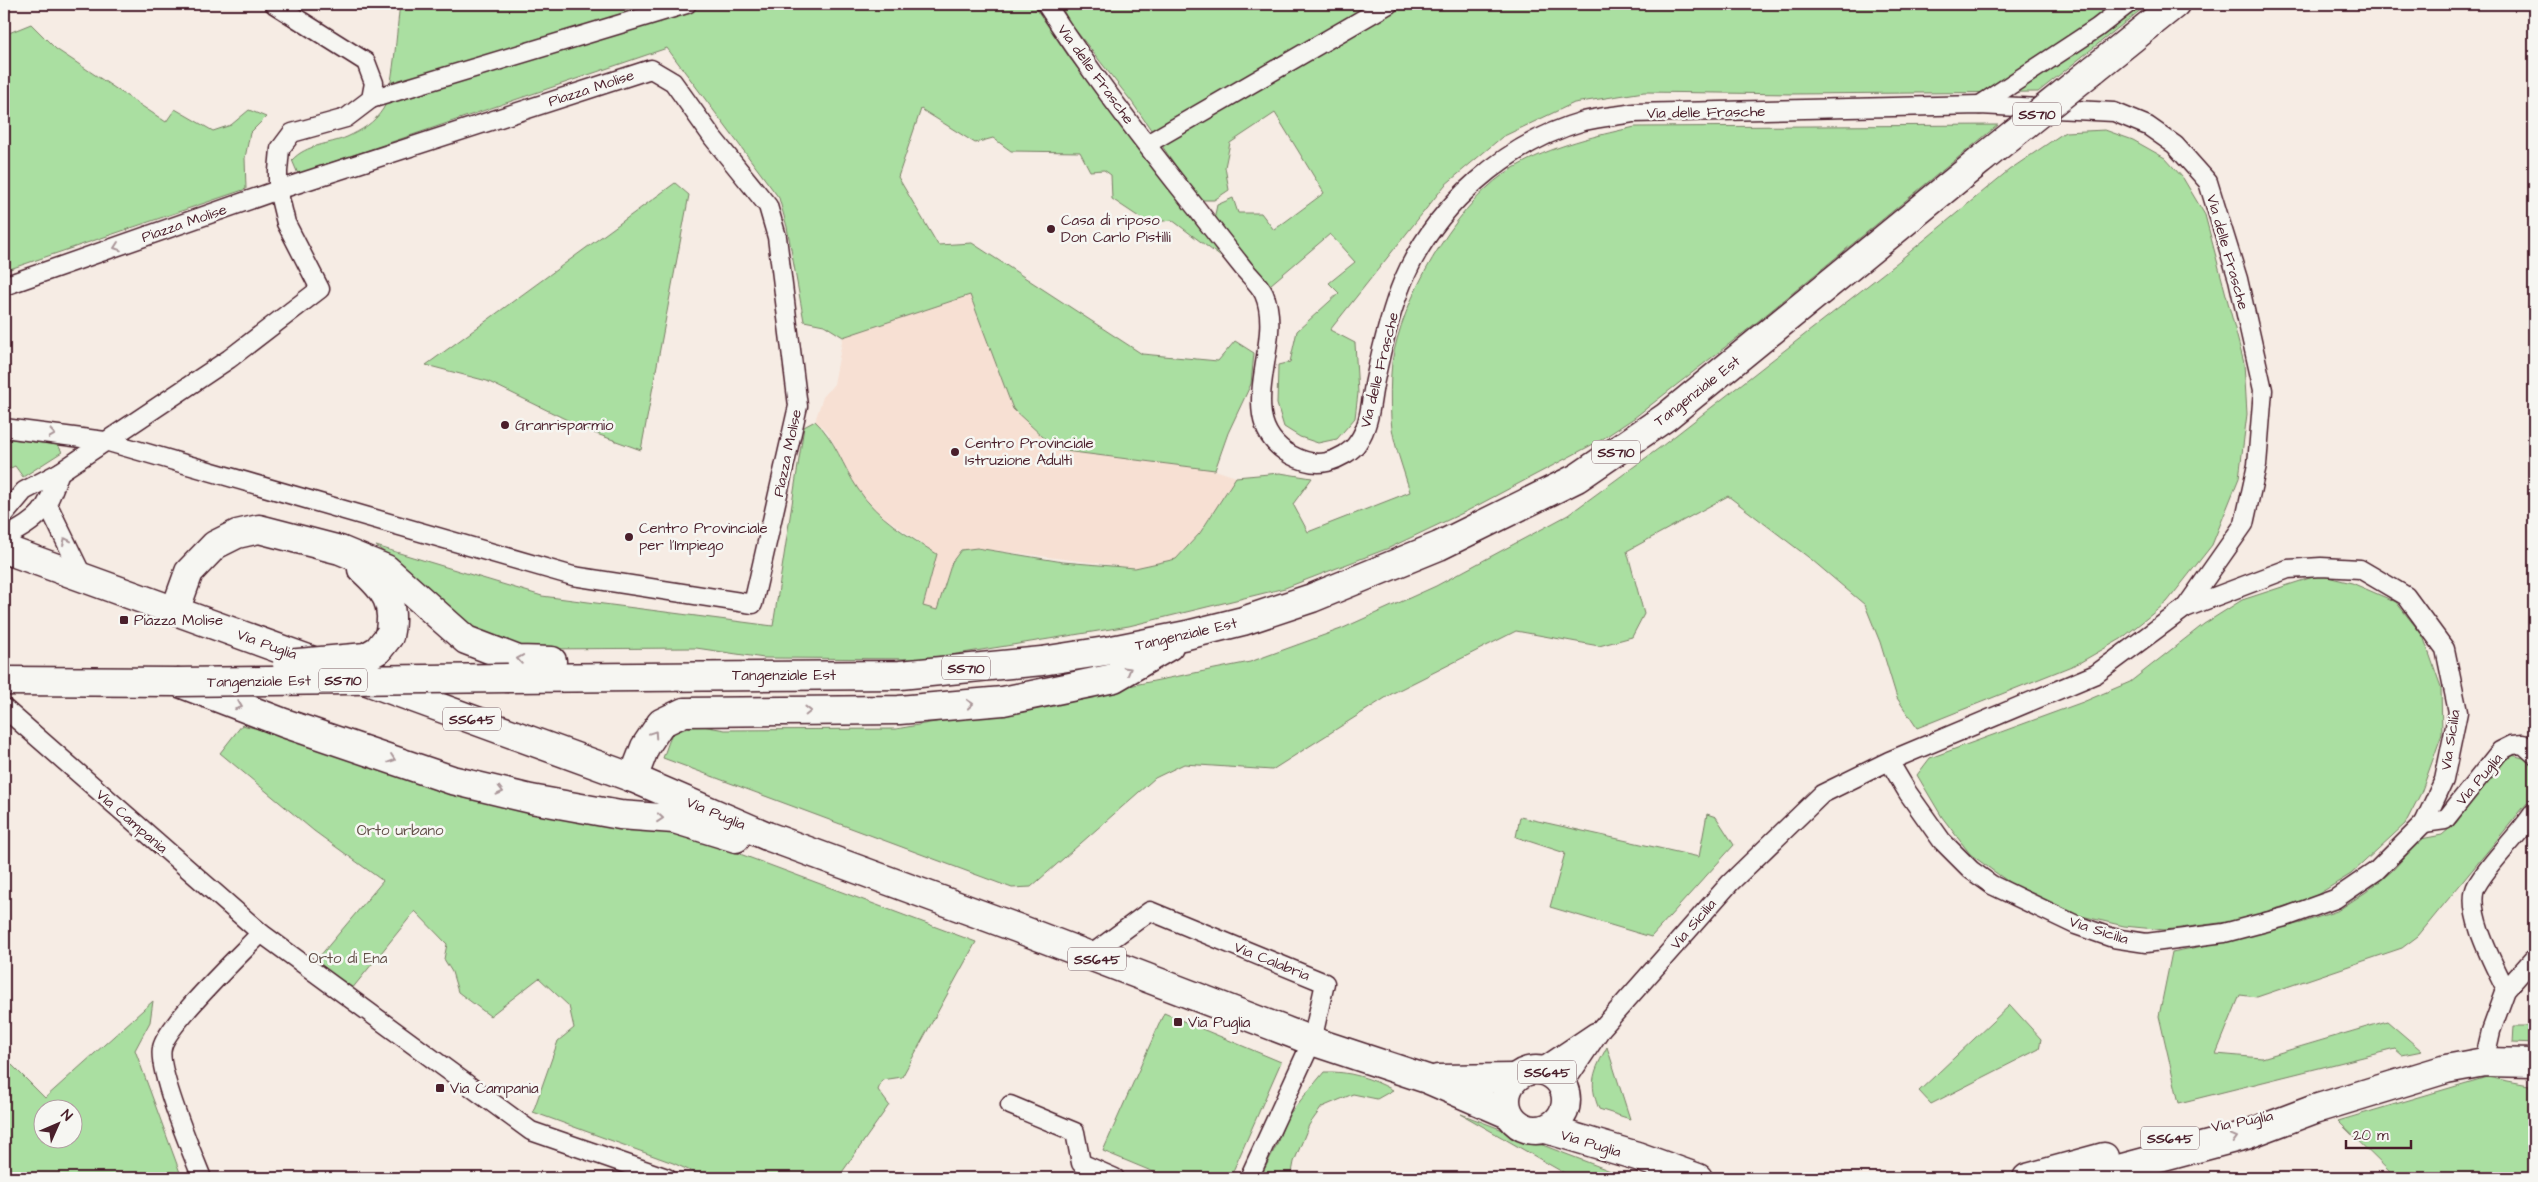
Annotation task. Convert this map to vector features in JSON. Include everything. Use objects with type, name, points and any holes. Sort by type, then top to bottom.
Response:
[{"type":"main road","name":"Tangenziale Est","points":[[4,681],[177,682],[743,674],[900,675],[1042,661],[1187,635],[1243,621],[1312,598],[1439,546],[1577,478],[1666,418],[1982,159],[2175,4]]},
{"type":"main road","points":[[175,610],[189,572],[215,545],[236,534],[260,529],[340,550],[386,569],[466,640],[518,660],[645,662],[743,674]]},
{"type":"main road","name":"Via Puglia","points":[[4,549],[633,778],[767,836],[1312,1041],[1427,1080],[1508,1114]]},
{"type":"main road","points":[[177,682],[254,667],[366,657],[378,650],[389,636],[392,612],[388,596],[379,584],[340,550]]},
{"type":"main road","points":[[633,778],[645,747],[661,723],[684,712],[899,710],[1003,701],[1114,678],[1187,635]]},
{"type":"main road","points":[[177,682],[284,723],[452,780],[531,799],[620,815],[674,819],[732,838],[767,836]]},
{"type":"main road","name":"Via Puglia","points":[[2085,1178],[2246,1135],[2315,1109],[2446,1069],[2484,1062],[2534,1063]]},
{"type":"main road","name":"SS645","points":[[1546,1129],[1531,1130],[1518,1125],[1508,1114],[1506,1095],[1514,1078],[1526,1070],[1540,1069],[1554,1075],[1565,1096]]},
{"type":"main road","name":"Via Puglia","points":[[1427,1080],[1514,1078]]},
{"type":"main road","points":[[1546,1129],[1555,1124],[1562,1116],[1565,1096]]},
{"type":"main road","name":"Via Puglia","points":[[1565,1096],[1637,1156]]},
{"type":"main road","name":"Via Puglia","points":[[2027,1178],[2241,1118],[2315,1109]]},
{"type":"main road","name":"Via Puglia","points":[[1546,1129],[1637,1156],[1698,1178]]},
{"type":"street","points":[[274,4],[366,62],[374,83],[371,99]]},
{"type":"street","points":[[4,501],[60,472],[229,359],[320,289],[286,223],[278,190],[280,149],[292,133],[346,118],[371,99],[686,4]]},
{"type":"street","name":"Via delle Frasche","points":[[1046,4],[1074,47],[1264,294],[1268,315],[1261,399],[1264,428],[1278,448],[1302,462],[1324,463],[1340,458],[1358,444],[1369,420],[1374,384],[1387,330],[1403,281],[1429,234],[1461,194],[1498,163],[1534,142],[1584,121],[1633,113],[1980,105],[2114,112],[2148,126],[2175,145],[2208,182],[2238,279],[2263,390],[2257,465],[2244,524],[2185,608]]},
{"type":"street","points":[[1147,144],[1389,4]]},
{"type":"street","points":[[1980,105],[2097,28],[2128,4]]},
{"type":"street","name":"Piazza Molise","points":[[4,286],[278,190],[651,69],[673,82],[712,138],[768,206],[776,237],[798,406],[754,604],[573,576],[105,441],[4,428]]},
{"type":"street","points":[[4,538],[32,522],[48,505],[60,472]]},
{"type":"street","points":[[4,515],[24,491]]},
{"type":"street","points":[[48,505],[83,578]]},
{"type":"street","name":"Via Sicilia","points":[[1565,1096],[1602,1028],[1746,865],[1822,794],[1889,761],[2096,674],[2185,608],[2288,569],[2321,567],[2360,569],[2406,596],[2445,649],[2458,712],[2444,780],[2424,823],[2376,871],[2335,899],[2286,917],[2224,933],[2146,944],[2113,938],[2076,925],[1992,884],[1971,870],[1942,841],[1908,794],[1889,761]]},
{"type":"street","name":"Via Campania","points":[[4,708],[261,933],[531,1131],[667,1178]]},
{"type":"street","name":"Via Puglia","points":[[2424,823],[2445,820],[2500,751],[2512,745],[2523,744],[2534,754]]},
{"type":"street","points":[[2506,990],[2480,935],[2474,910],[2476,886],[2534,812]]},
{"type":"street","name":"Via Calabria","points":[[1089,956],[1150,911],[1324,983],[1312,1041],[1249,1178]]},
{"type":"street","points":[[202,1178],[163,1069],[162,1047],[173,1026],[261,933]]},
{"type":"street","points":[[2484,1062],[2491,1031],[2506,990],[2534,958]]},
{"type":"street","name":"Via Sicilia","points":[[1540,1069],[1602,1028]]},
{"type":"street","points":[[1010,1104],[1075,1132],[1081,1163],[1116,1178]]},
{"type":"shaded area","name":"Centro Provinciale Istruzione Adulti","points":[[970,295],[1013,409],[1057,450],[1215,470],[1236,477],[1200,533],[1176,559],[1135,568],[977,548],[961,550],[952,562],[937,610],[923,607],[937,554],[880,514],[858,490],[827,431],[815,421],[823,397],[834,384],[843,337]]},
{"type":"green space","points":[[400,4],[1033,4],[1069,57],[1225,260],[1172,220],[1148,223],[1112,199],[1111,175],[1104,170],[1090,171],[1080,152],[1011,151],[993,138],[975,143],[921,109],[898,177],[938,245],[972,243],[1142,354],[1218,361],[1235,341],[1254,353],[1251,384],[1228,433],[1215,470],[1057,450],[1013,409],[970,295],[843,337],[824,325],[804,321],[787,227],[779,198],[667,48],[298,174],[292,160],[298,155],[311,148],[340,140],[358,132],[372,122],[383,109],[392,75]]},
{"type":"green space","points":[[1060,4],[2148,4],[2038,92],[1792,94],[1644,92],[1574,103],[1502,137],[1445,185],[1330,330],[1355,343],[1358,393],[1355,418],[1337,439],[1318,443],[1300,437],[1284,427],[1277,404],[1278,365],[1290,362],[1297,331],[1339,293],[1329,283],[1355,262],[1330,234],[1270,285],[1214,219],[1217,205],[1233,198],[1238,213],[1261,213],[1274,230],[1324,193],[1275,113],[1230,143],[1225,167],[1229,190],[1214,200],[1199,200],[1132,102],[1070,23]]},
{"type":"green space","points":[[31,24],[56,49],[166,122],[175,109],[213,131],[231,125],[249,110],[266,117],[250,133],[245,158],[246,189],[4,271],[4,35]]},
{"type":"green space","points":[[1998,125],[1751,327],[1634,418],[1601,440],[1467,511],[1389,548],[1285,588],[1129,626],[926,659],[764,658],[696,648],[533,649],[506,645],[479,636],[401,565],[376,546],[542,596],[773,626],[804,427],[815,421],[828,436],[858,489],[874,509],[894,526],[937,554],[923,606],[937,610],[952,562],[961,550],[977,548],[1063,562],[1135,568],[1176,559],[1200,533],[1236,477],[1280,473],[1312,478],[1293,504],[1308,532],[1410,492],[1396,446],[1391,419],[1391,369],[1397,338],[1418,285],[1449,233],[1466,210],[1485,190],[1504,174],[1519,165],[1567,144],[1635,127]]},
{"type":"green space","points":[[2105,130],[2133,140],[2165,158],[2183,178],[2205,215],[2244,363],[2247,414],[2239,478],[2212,545],[2167,602],[2121,639],[2079,663],[1917,728],[1897,698],[1880,642],[1865,605],[1812,560],[1728,496],[1627,551],[1644,614],[1632,637],[1599,646],[1516,631],[1393,693],[1272,770],[1184,764],[1155,778],[1031,887],[1012,888],[663,758],[672,733],[697,725],[725,730],[896,729],[1053,701],[1250,662],[1341,629],[1436,586],[1568,515],[1662,446],[1894,265],[2009,170],[2065,132]]},
{"type":"green space","points":[[675,183],[689,195],[641,450],[594,433],[487,381],[426,365]]},
{"type":"green space","points":[[4,438],[58,445],[62,452],[23,477],[15,466],[4,471]]},
{"type":"green space","points":[[2319,575],[2352,583],[2396,602],[2423,636],[2441,687],[2442,734],[2421,793],[2405,824],[2351,874],[2312,898],[2235,921],[2165,930],[2124,926],[2073,914],[2010,883],[1970,854],[1942,817],[1917,775],[1930,758],[2083,702],[2130,682],[2204,624],[2242,600]]},
{"type":"green space","points":[[242,725],[681,832],[976,942],[902,1077],[882,1080],[878,1090],[889,1105],[838,1178],[706,1178],[673,1163],[533,1112],[558,1041],[574,1028],[569,1006],[539,978],[490,1016],[458,992],[452,972],[444,959],[447,944],[415,911],[351,990],[314,963],[383,881],[314,831],[220,753]]},
{"type":"green space","points":[[2512,755],[2527,759],[2534,767],[2534,788],[2528,802],[2418,936],[2402,948],[2257,997],[2240,995],[2216,1054],[2262,1058],[2387,1021],[2422,1051],[2402,1055],[2395,1049],[2179,1103],[2159,1016],[2172,952],[2301,923],[2337,911],[2366,892],[2392,871],[2421,839],[2442,835],[2456,823],[2498,765]]},
{"type":"green space","points":[[1707,814],[1716,817],[1734,845],[1651,937],[1550,907],[1565,853],[1516,837],[1520,817],[1699,857]]},
{"type":"green space","points":[[153,1001],[150,1022],[135,1050],[182,1178],[4,1178],[4,1057],[45,1098]]},
{"type":"green space","points":[[2010,1005],[2041,1039],[2039,1049],[1931,1104],[1919,1091]]},
{"type":"green space","points":[[1164,1013],[1281,1062],[1230,1178],[1168,1178],[1103,1151]]},
{"type":"green space","points":[[2514,1026],[2534,1026],[2534,1044],[2513,1043]]},
{"type":"green space","points":[[1607,1047],[1630,1119],[1599,1109],[1596,1100],[1593,1084],[1594,1077]]},
{"type":"green space","points":[[1324,1072],[1360,1076],[1393,1090],[1377,1099],[1353,1094],[1322,1107],[1309,1125],[1294,1162],[1291,1178],[1260,1178],[1277,1144],[1286,1118]]},
{"type":"green space","points":[[2487,1077],[2534,1086],[2534,1178],[2396,1178],[2338,1121]]},
{"type":"green space","points":[[1461,1114],[1629,1178],[1573,1178]]},
{"type":"place","name":"Casa di riposo Don Carlo Pistilli","points":[[1051,229]]},
{"type":"place","name":"Granrisparmio","points":[[505,425]]},
{"type":"place","name":"Centro Provinciale Istruzione Adulti","points":[[955,452]]},
{"type":"place","name":"Centro Provinciale per l'Impiego","points":[[629,537]]},
{"type":"place","name":"Piazza Molise","points":[[124,620]]},
{"type":"place","name":"Via Puglia","points":[[1178,1022]]},
{"type":"place","name":"Via Campania","points":[[440,1088]]},
{"type":"park label","name":"Orto urbano","points":[[400,830]]},
{"type":"park label","name":"Orto di Ena","points":[[348,958]]}]
